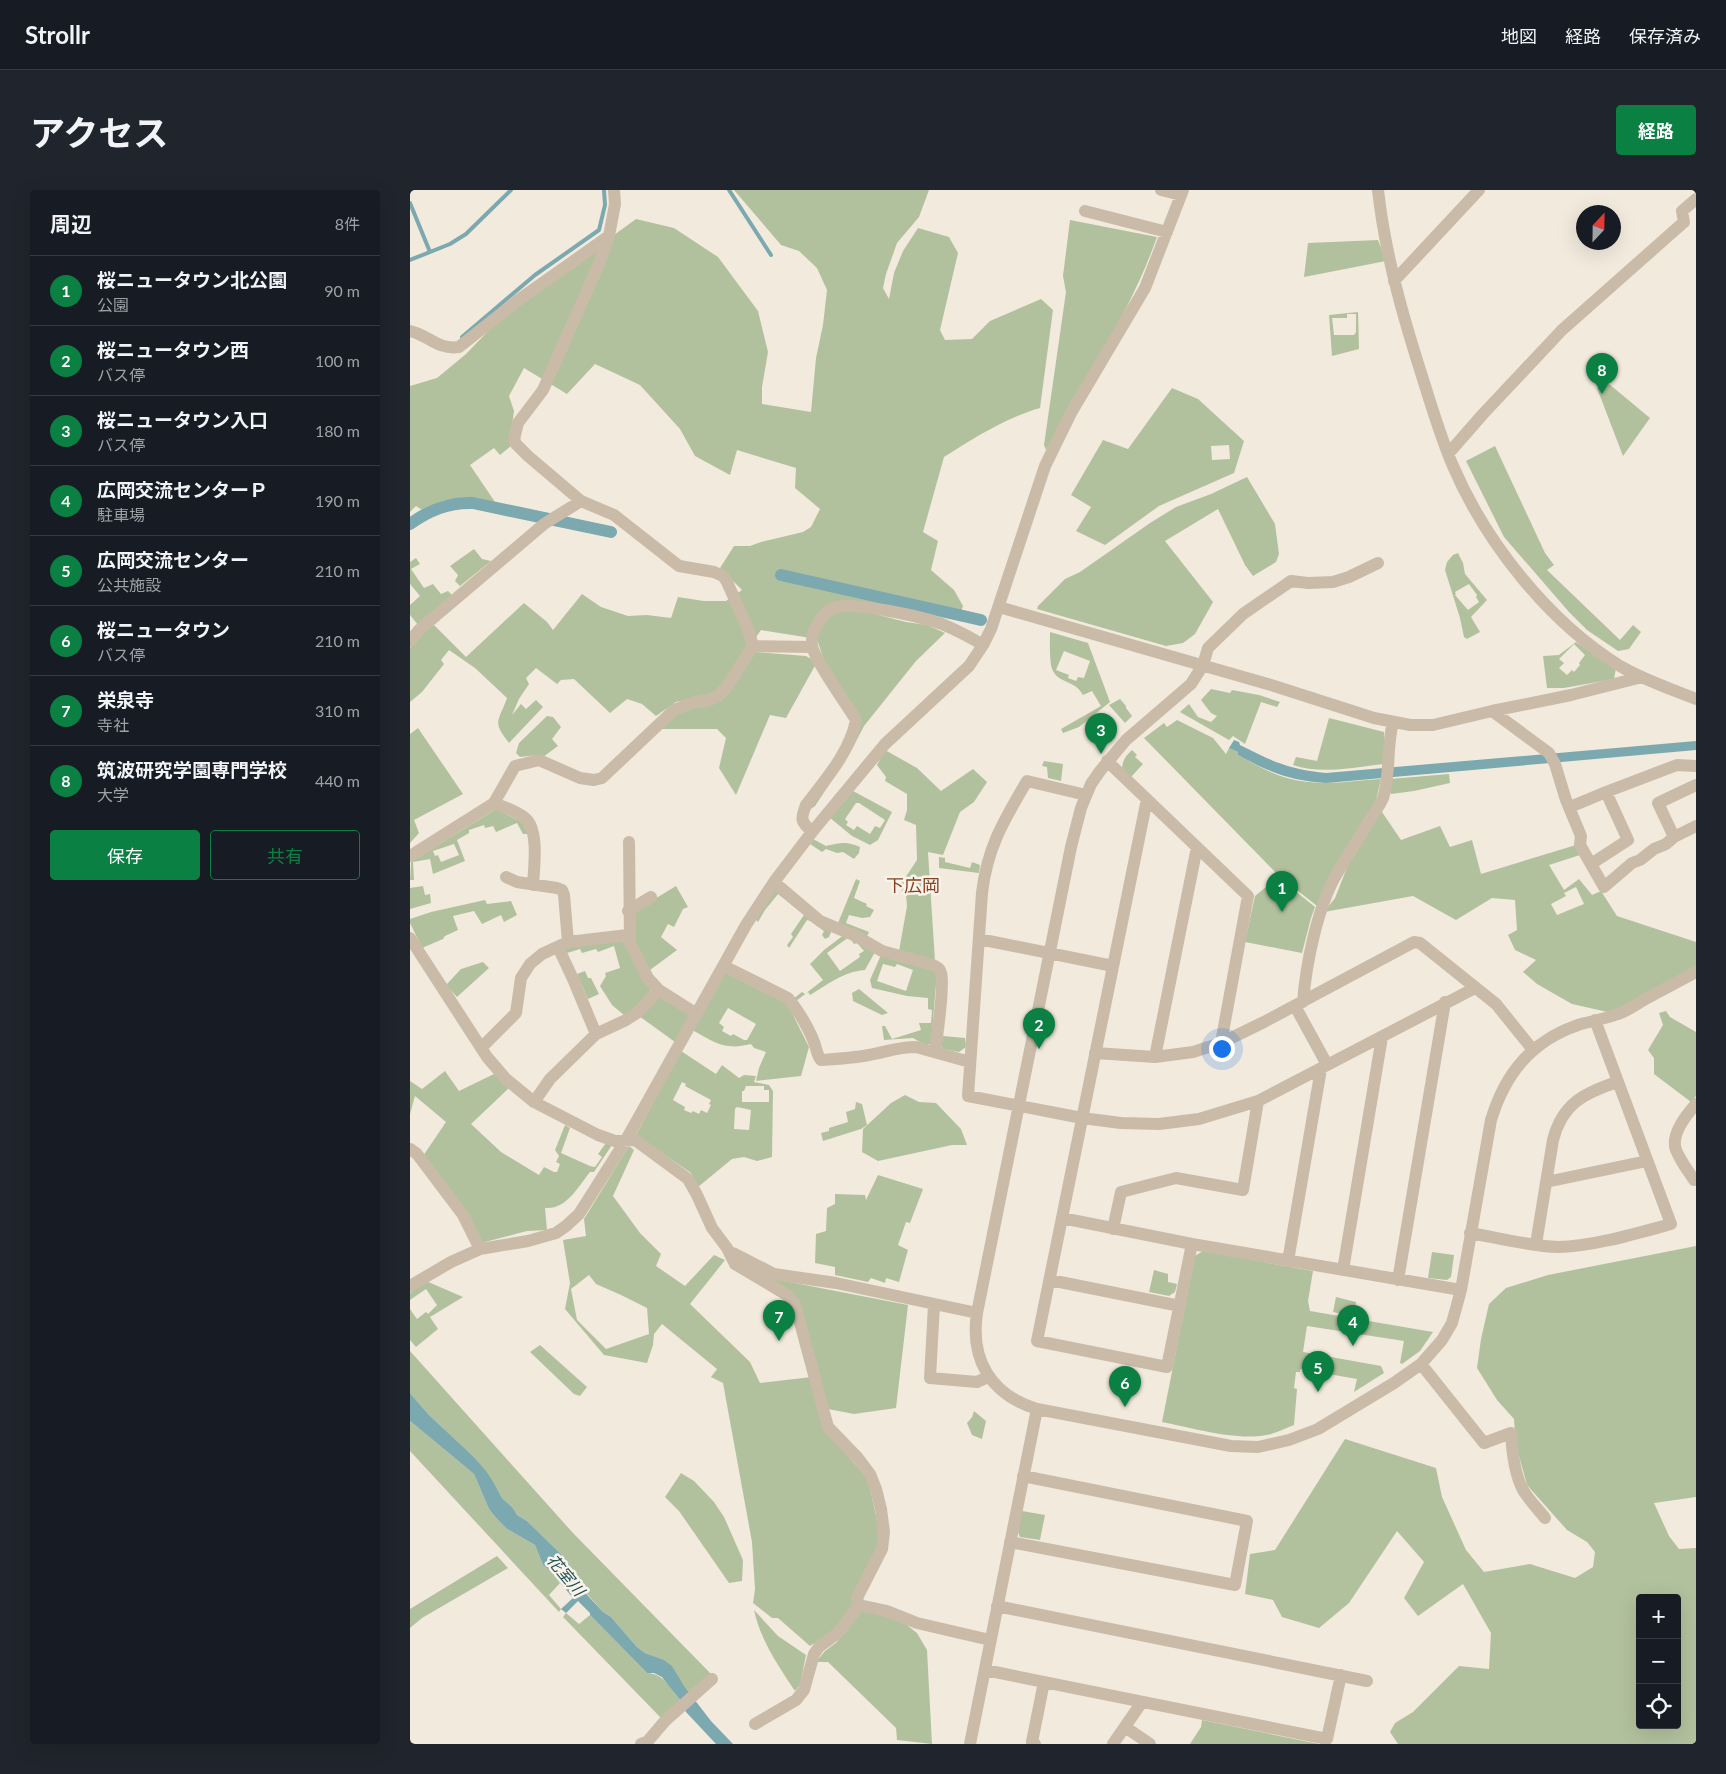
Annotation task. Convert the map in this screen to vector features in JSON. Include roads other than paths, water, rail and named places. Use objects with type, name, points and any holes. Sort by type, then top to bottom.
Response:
[{"type":"street","points":[[614,190],[615,204],[609,236],[599,264],[543,390],[518,423],[514,439],[516,444],[528,456],[581,501],[614,515],[679,566],[714,572],[723,576],[744,621],[753,646]]},
{"type":"street","points":[[410,1286],[451,1262],[480,1248],[528,1241],[556,1233],[578,1214],[626,1140],[746,926],[774,882],[812,832],[885,744],[969,666],[983,645],[999,607],[1045,466],[1070,413],[1145,288],[1182,192],[1161,190]]},
{"type":"street","points":[[1378,190],[1382,226],[1409,337],[1448,454],[1466,494],[1490,536],[1540,598],[1589,644],[1620,666],[1696,700]]},
{"type":"street","points":[[1394,281],[1479,190]]},
{"type":"street","points":[[1448,454],[1482,414],[1562,330],[1684,222],[1682,211],[1696,199]]},
{"type":"street","points":[[1085,211],[1167,232]]},
{"type":"street","points":[[410,331],[442,346],[450,348],[459,347],[517,301],[609,236]]},
{"type":"street","points":[[410,641],[419,630],[544,524],[581,501]]},
{"type":"street","points":[[1378,563],[1349,577],[1333,582],[1308,583],[1291,581],[1243,614],[1208,648],[1202,665],[1191,684],[1141,726],[1107,761],[1091,784],[1077,821],[1071,847],[977,1313],[976,1344],[978,1355],[988,1377],[1008,1396],[1026,1406],[1210,1443],[1258,1447],[1289,1440],[1318,1429],[1394,1383],[1421,1364],[1442,1340],[1452,1323],[1461,1290],[1488,1136],[1497,1099],[1513,1071],[1533,1050],[1563,1031],[1619,1014],[1696,972]]},
{"type":"street","points":[[812,832],[803,824],[802,819],[806,805],[830,774],[846,747],[856,720],[812,648],[814,629],[822,617],[829,610],[838,606],[848,605],[906,615],[941,624],[961,632],[983,645]]},
{"type":"street","points":[[999,607],[1202,665],[1393,723],[1410,725],[1433,724],[1571,695],[1642,677]]},
{"type":"street","points":[[753,646],[812,648]]},
{"type":"street","points":[[410,856],[494,803],[515,766],[539,760],[580,778],[594,780],[602,778],[642,738],[674,710],[694,702],[706,701],[717,697],[726,688],[753,646]]},
{"type":"street","points":[[1492,711],[1548,752],[1556,764],[1566,800],[1581,836],[1580,845],[1604,887],[1632,863],[1696,826]]},
{"type":"street","points":[[1288,1261],[1322,1064],[1299,1004],[1317,922],[1327,895],[1335,877],[1382,800],[1388,772],[1390,730],[1393,723]]},
{"type":"street","points":[[1107,761],[1248,896],[1221,1043]]},
{"type":"street","points":[[1570,807],[1677,765],[1696,766]]},
{"type":"street","points":[[1086,795],[1026,781],[998,834],[989,856],[982,893],[968,1096],[1121,1124],[1159,1124],[1199,1119],[1258,1101],[1322,1064],[1382,1037],[1445,1002],[1475,988]]},
{"type":"street","points":[[1674,837],[1658,802],[1696,785]]},
{"type":"street","points":[[1591,864],[1628,840],[1606,792]]},
{"type":"street","points":[[1146,799],[1037,1341],[1167,1367],[1192,1244]]},
{"type":"street","points":[[494,803],[526,818],[531,826],[534,835],[533,885]]},
{"type":"street","points":[[629,842],[628,935],[630,943],[638,960],[659,990],[697,1014]]},
{"type":"street","points":[[1155,1057],[1196,847]]},
{"type":"street","points":[[506,877],[517,882],[562,890],[564,895],[563,945],[573,979],[596,1034]]},
{"type":"street","points":[[774,882],[820,921],[856,936],[882,951],[933,965],[940,970],[942,974],[941,993],[935,1052]]},
{"type":"street","points":[[628,911],[651,897]]},
{"type":"street","points":[[481,1048],[516,1013],[521,978],[530,964],[542,954],[563,945],[628,935]]},
{"type":"street","points":[[410,938],[481,1048],[494,1067],[506,1079],[534,1102],[598,1135],[615,1141],[635,1140],[688,1180],[698,1195],[712,1228],[727,1248],[735,1264],[787,1295],[795,1304],[828,1426],[858,1458],[870,1474],[876,1489],[884,1532],[882,1549],[856,1598],[859,1605]]},
{"type":"street","points":[[979,939],[1113,966]]},
{"type":"street","points":[[1095,1053],[1155,1057],[1193,1052],[1221,1043],[1299,1004],[1414,942],[1420,943],[1496,1004],[1533,1050]]},
{"type":"street","points":[[724,966],[788,998],[796,1007],[821,1060],[870,1054],[886,1049],[916,1047],[970,1062]]},
{"type":"street","points":[[534,1102],[550,1079],[596,1034],[637,1013],[659,990]]},
{"type":"street","points":[[1398,1280],[1445,1002]]},
{"type":"street","points":[[1470,1233],[1556,1247],[1575,1246],[1671,1224],[1595,1020]]},
{"type":"street","points":[[1343,1270],[1382,1037]]},
{"type":"street","points":[[1536,1244],[1556,1132],[1563,1115],[1572,1104],[1585,1095],[1598,1088],[1617,1082]]},
{"type":"street","points":[[1113,1229],[1121,1192],[1176,1178],[1243,1190],[1258,1101]]},
{"type":"street","points":[[1694,1180],[1675,1146],[1676,1136],[1683,1120],[1696,1104]]},
{"type":"street","points":[[410,1149],[417,1154],[462,1215],[480,1248]]},
{"type":"street","points":[[1546,1182],[1647,1161]]},
{"type":"street","points":[[1062,1218],[1192,1244],[1461,1290]]},
{"type":"street","points":[[727,1248],[739,1257],[774,1274],[836,1283],[977,1313]]},
{"type":"street","points":[[1050,1280],[1180,1306]]},
{"type":"street","points":[[934,1305],[930,1378],[977,1382],[988,1377]]},
{"type":"street","points":[[1421,1364],[1484,1443],[1511,1433],[1515,1465],[1520,1482],[1524,1492],[1545,1518]]},
{"type":"street","points":[[970,1744],[1037,1409]]},
{"type":"street","points":[[1010,1542],[1235,1585],[1248,1521],[1023,1476]]},
{"type":"street","points":[[859,1605],[887,1611],[917,1624],[990,1640]]},
{"type":"street","points":[[755,1724],[796,1700],[804,1690],[814,1654],[819,1647],[838,1633],[859,1605]]},
{"type":"street","points":[[997,1606],[1368,1681]]},
{"type":"street","points":[[984,1670],[1327,1739],[1341,1675]]},
{"type":"street","points":[[641,1744],[648,1741],[666,1721],[712,1679]]},
{"type":"street","points":[[1035,1744],[1032,1742],[1044,1682]]},
{"type":"street","points":[[1114,1744],[1142,1702]]},
{"type":"street","points":[[1125,1727],[1150,1744]]},
{"type":"water","points":[[1234,740],[1251,751],[1281,764],[1302,770],[1326,773],[1696,741],[1696,750],[1326,783],[1291,778],[1260,766],[1238,755],[1238,752],[1229,748]]},
{"type":"water","name":"花室川","points":[[410,1393],[429,1415],[472,1455],[486,1471],[502,1498],[513,1508],[517,1515],[527,1521],[566,1559],[578,1585],[603,1612],[611,1617],[637,1647],[672,1666],[684,1686],[711,1721],[733,1744],[716,1744],[686,1712],[680,1700],[662,1677],[654,1673],[647,1673],[578,1601],[566,1613],[561,1609],[573,1598],[543,1565],[535,1545],[507,1529],[489,1509],[474,1474],[410,1421]]},
{"type":"waterway","points":[[410,260],[450,244],[466,234],[511,190]]},
{"type":"waterway","points":[[462,337],[535,275],[599,230],[605,205],[604,190]]},
{"type":"waterway","points":[[729,190],[771,255]]},
{"type":"waterway","points":[[410,203],[430,252]]},
{"type":"waterway","points":[[410,524],[440,508],[456,504],[473,503],[611,532]]},
{"type":"waterway","points":[[781,575],[981,620]]},
{"type":"place","name":"筑波研究学園専門学校","points":[[1602,394]]},
{"type":"place","name":"桜ニュータウン入口","points":[[1101,754]]},
{"type":"place","name":"桜ニュータウン北公園","points":[[1282,912]]},
{"type":"place","name":"桜ニュータウン西","points":[[1039,1049]]},
{"type":"place","name":"栄泉寺","points":[[779,1341]]},
{"type":"place","name":"広岡交流センターＰ","points":[[1353,1346]]},
{"type":"place","name":"広岡交流センター","points":[[1318,1392]]},
{"type":"place","name":"桜ニュータウン","points":[[1125,1407]]},
{"type":"district","name":"下広岡","points":[[913,886]]}]
